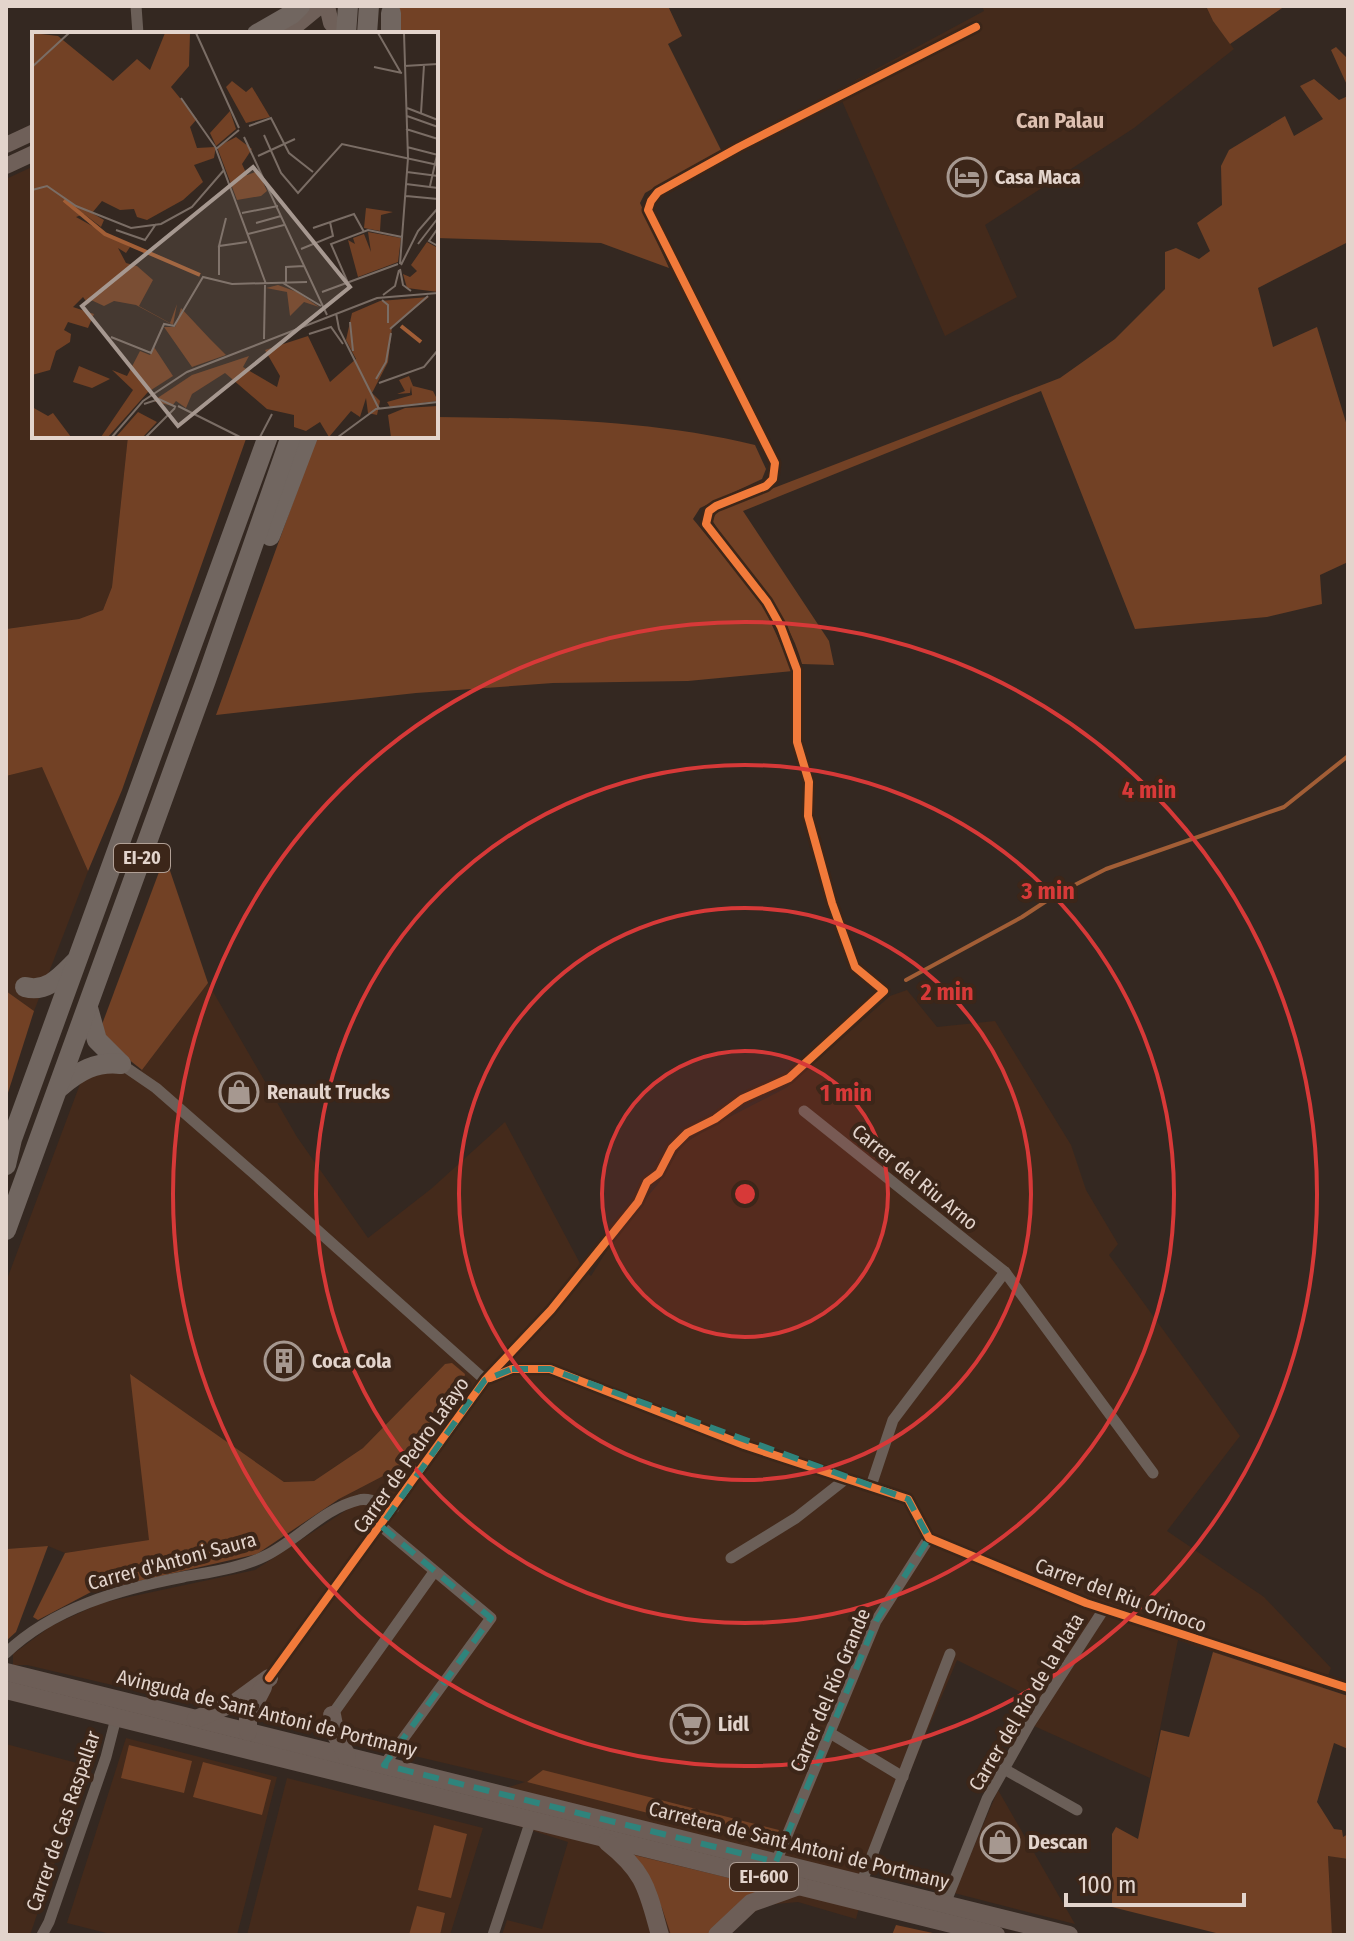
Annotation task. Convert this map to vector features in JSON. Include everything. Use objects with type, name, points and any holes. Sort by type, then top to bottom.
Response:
[{"type":"highway","points":[[260,32],[300,6]]},
{"type":"highway","points":[[344,32],[348,6]]},
{"type":"highway","points":[[367,32],[369,6]]},
{"type":"highway","points":[[391,32],[392,9]]},
{"type":"highway","name":"EI-20","points":[[6,1165],[9,1143],[53,1030],[267,438]]},
{"type":"highway","name":"EI-20","points":[[6,1230],[60,1087],[290,438]]},
{"type":"highway","points":[[224,629],[272,531],[307,438]]},
{"type":"highway","points":[[53,1030],[47,1009],[25,987],[39,989],[49,985],[78,959]]},
{"type":"highway","points":[[88,1008],[97,1040],[121,1064]]},
{"type":"highway","points":[[60,1087],[84,1069],[108,1063],[121,1064]]},
{"type":"main road","name":"Avinguda de Sant Antoni de Portmany","points":[[6,1672],[517,1797]]},
{"type":"main road","points":[[196,1719],[236,1702],[269,1678]]},
{"type":"main road","points":[[248,1732],[248,1716],[269,1678]]},
{"type":"main road","name":"Avinguda de Sant Antoni de Portmany","points":[[8,1691],[496,1811]]},
{"type":"main road","points":[[306,1746],[332,1715]]},
{"type":"main road","points":[[332,1715],[336,1735],[347,1756]]},
{"type":"main road","name":"Carretera de Sant Antoni de Portmany","points":[[517,1797],[1069,1935]]},
{"type":"main road","name":"Carretera de Sant Antoni de Portmany","points":[[496,1811],[996,1935]]},
{"type":"main road","points":[[601,1838],[632,1864],[642,1878],[661,1933]]},
{"type":"main road","points":[[717,1935],[751,1903],[800,1886]]},
{"type":"street","points":[[136,6],[138,32]]},
{"type":"street","points":[[288,32],[320,6]]},
{"type":"street","points":[[327,6],[331,23],[342,32]]},
{"type":"street","points":[[378,32],[388,23],[392,9]]},
{"type":"street","points":[[121,1064],[156,1088],[485,1380],[551,1310],[638,1202],[647,1182],[659,1173],[672,1148],[687,1133],[715,1119],[742,1099],[789,1078],[884,991],[855,967],[832,903],[808,816],[809,782],[797,742],[797,670],[781,627],[767,602],[706,524],[709,511],[716,506],[766,486],[773,479],[775,463],[648,210],[658,192],[739,147],[976,27]]},
{"type":"street","points":[[6,145],[32,133]]},
{"type":"street","points":[[6,166],[32,154]]},
{"type":"street","name":"Carrer del Riu Arno","points":[[804,1111],[1005,1272],[1153,1473]]},
{"type":"street","points":[[871,1486],[893,1420],[1005,1272]]},
{"type":"street","name":"Carrer de Pedro Lafayo","points":[[269,1678],[485,1380],[512,1369],[550,1369],[744,1445],[908,1499],[929,1538]]},
{"type":"street","points":[[731,1558],[796,1518],[847,1478]]},
{"type":"street","name":"Carrer d'Antoni Saura","points":[[6,1653],[22,1637],[93,1600],[147,1584],[228,1568],[265,1556],[335,1508],[363,1499],[394,1508]]},
{"type":"street","points":[[381,1526],[491,1618],[384,1765]]},
{"type":"street","name":"Carrer del Riu Orinoco","points":[[929,1538],[1104,1609],[1348,1688]]},
{"type":"street","name":"Carrer del Río Grande","points":[[776,1862],[876,1621],[929,1538]]},
{"type":"street","points":[[332,1715],[434,1572]]},
{"type":"street","name":"Carrer del Río de la Plata","points":[[945,1904],[987,1799],[1030,1723],[1104,1609]]},
{"type":"street","points":[[861,1884],[950,1654]]},
{"type":"street","name":"Carrer de Cas Raspallar","points":[[42,1935],[106,1757],[116,1718]]},
{"type":"street","points":[[830,1733],[903,1777]]},
{"type":"street","points":[[1004,1769],[1077,1810]]},
{"type":"street","points":[[493,1935],[531,1820]]},
{"type":"street","points":[[49,1922],[54,1935]]},
{"type":"highlighted area","points":[[512,1369],[550,1369],[908,1499],[929,1538],[876,1621],[776,1862],[384,1765],[491,1618],[381,1526],[485,1380]]},
{"type":"shaded area","points":[[398,6],[668,6],[682,36],[668,44],[721,150],[645,193],[640,203],[669,268],[601,243],[438,238],[438,32],[398,32]]},
{"type":"shaded area","name":"Casa Maca","points":[[982,6],[1206,6],[1234,49],[1134,128],[985,225],[1017,297],[945,336],[842,101],[854,81],[984,11]]},
{"type":"shaded area","points":[[1206,6],[1285,6],[1230,44]]},
{"type":"shaded area","points":[[1336,47],[1348,59],[1348,94],[1331,50]]},
{"type":"shaded area","points":[[1314,79],[1339,100],[1348,96],[1348,242],[1258,288],[1273,347],[1317,327],[1348,429],[1348,562],[1320,575],[1322,604],[1267,617],[1135,629],[1041,391],[743,511],[829,641],[834,665],[802,664],[786,624],[712,520],[717,512],[1060,378],[1115,339],[1165,289],[1165,252],[1176,248],[1199,259],[1210,251],[1197,223],[1222,205],[1221,166],[1229,150],[1285,116],[1294,136],[1323,119],[1300,86]]},
{"type":"shaded area","points":[[32,167],[32,438],[128,438],[112,587],[103,610],[79,619],[6,629],[6,179]]},
{"type":"shaded area","points":[[438,417],[637,425],[755,445],[766,469],[762,479],[700,508],[693,519],[762,603],[793,671],[688,681],[553,683],[416,693],[216,715],[316,438],[438,438]]},
{"type":"shaded area","points":[[128,438],[246,438],[122,790],[88,871],[42,767],[6,776],[6,629],[79,619],[103,610],[112,587]]},
{"type":"shaded area","points":[[42,766],[88,871],[34,1011],[6,991],[6,776]]},
{"type":"shaded area","points":[[165,856],[208,983],[142,1070],[103,1039],[101,1027]]},
{"type":"shaded area","points":[[208,983],[297,1137],[368,1238],[431,1189],[505,1122],[583,1269],[591,1276],[619,1231],[658,1184],[682,1145],[786,1088],[890,996],[907,990],[937,1027],[995,1021],[1071,1145],[1086,1190],[1118,1244],[1109,1255],[1240,1436],[1167,1531],[1264,1597],[1331,1668],[1323,1688],[1178,1640],[1150,1778],[1034,1726],[1035,1699],[957,1660],[870,1867],[856,1919],[798,1902],[765,1905],[728,1935],[502,1935],[507,1920],[542,1929],[568,1842],[490,1817],[496,1791],[525,1782],[27,1665],[13,1665],[13,1654],[51,1626],[101,1603],[255,1570],[348,1509],[339,1499],[412,1461],[445,1364],[363,1448],[314,1481],[284,1482],[131,1375],[150,1540],[65,1553],[48,1546],[6,1549],[6,1282],[80,1084],[98,1069],[142,1070]]},
{"type":"shaded area","points":[[6,991],[34,1011],[6,1099]]},
{"type":"shaded area","points":[[452,1363],[465,1374],[462,1389],[412,1461],[339,1499],[257,1554],[91,1592],[38,1620],[33,1617],[65,1553],[149,1540],[130,1374],[284,1482],[314,1481],[363,1448],[445,1364]]},
{"type":"shaded area","points":[[48,1546],[16,1632],[6,1641],[6,1549]]},
{"type":"shaded area","points":[[1213,1652],[1348,1696],[1348,1749],[1334,1743],[1317,1802],[1334,1829],[1342,1830],[1343,1837],[1348,1834],[1348,1859],[1328,1856],[1332,1935],[1224,1935],[1112,1907],[1112,1834],[1116,1827],[1138,1839],[1161,1730],[1189,1737]]},
{"type":"shaded area","points":[[126,1738],[277,1777],[237,1935],[114,1935],[67,1923]]},
{"type":"shaded area","points":[[6,1744],[88,1766],[30,1935],[6,1935]]},
{"type":"shaded area","points":[[129,1745],[192,1761],[184,1793],[121,1778]]},
{"type":"shaded area","points":[[203,1762],[271,1780],[262,1815],[193,1797]]},
{"type":"shaded area","points":[[543,1770],[779,1830],[773,1845],[527,1782]]},
{"type":"shaded area","points":[[287,1778],[483,1828],[450,1935],[247,1935]]},
{"type":"shaded area","name":"Descan","points":[[998,1790],[1075,1924],[954,1893]]},
{"type":"shaded area","points":[[434,1825],[467,1834],[451,1898],[418,1890]]},
{"type":"shaded area","points":[[630,1854],[770,1888],[710,1935],[671,1935],[662,1908]]},
{"type":"shaded area","points":[[1328,1855],[1348,1860],[1348,1935],[1332,1935]]},
{"type":"shaded area","points":[[417,1906],[445,1913],[440,1935],[409,1935]]},
{"type":"shaded area","points":[[896,1925],[942,1935],[892,1935]]},
{"type":"waterway","points":[[906,980],[1106,869],[1284,807],[1348,756]]},
{"type":"cycle path","points":[[269,1678],[485,1380],[551,1310],[638,1202],[647,1182],[659,1173],[672,1148],[687,1133],[715,1119],[742,1099],[789,1078],[884,991],[855,967],[832,903],[808,816],[809,782],[797,742],[797,670],[781,627],[767,602],[706,524],[709,511],[716,506],[766,486],[773,479],[775,463],[648,210],[658,192],[739,147],[976,27]]},
{"type":"cycle path","points":[[490,1378],[512,1369],[550,1369],[744,1445],[908,1499],[929,1538],[1086,1603],[1348,1688]]},
{"type":"place","name":"Casa Maca","points":[[967,177]]},
{"type":"place","name":"Renault Trucks","points":[[239,1092]]},
{"type":"place","name":"Coca Cola","points":[[284,1361]]},
{"type":"place","name":"Lidl","points":[[690,1724]]},
{"type":"place","name":"Descan","points":[[1000,1842]]},
{"type":"district","name":"Can Palau","points":[[1060,120]]}]
